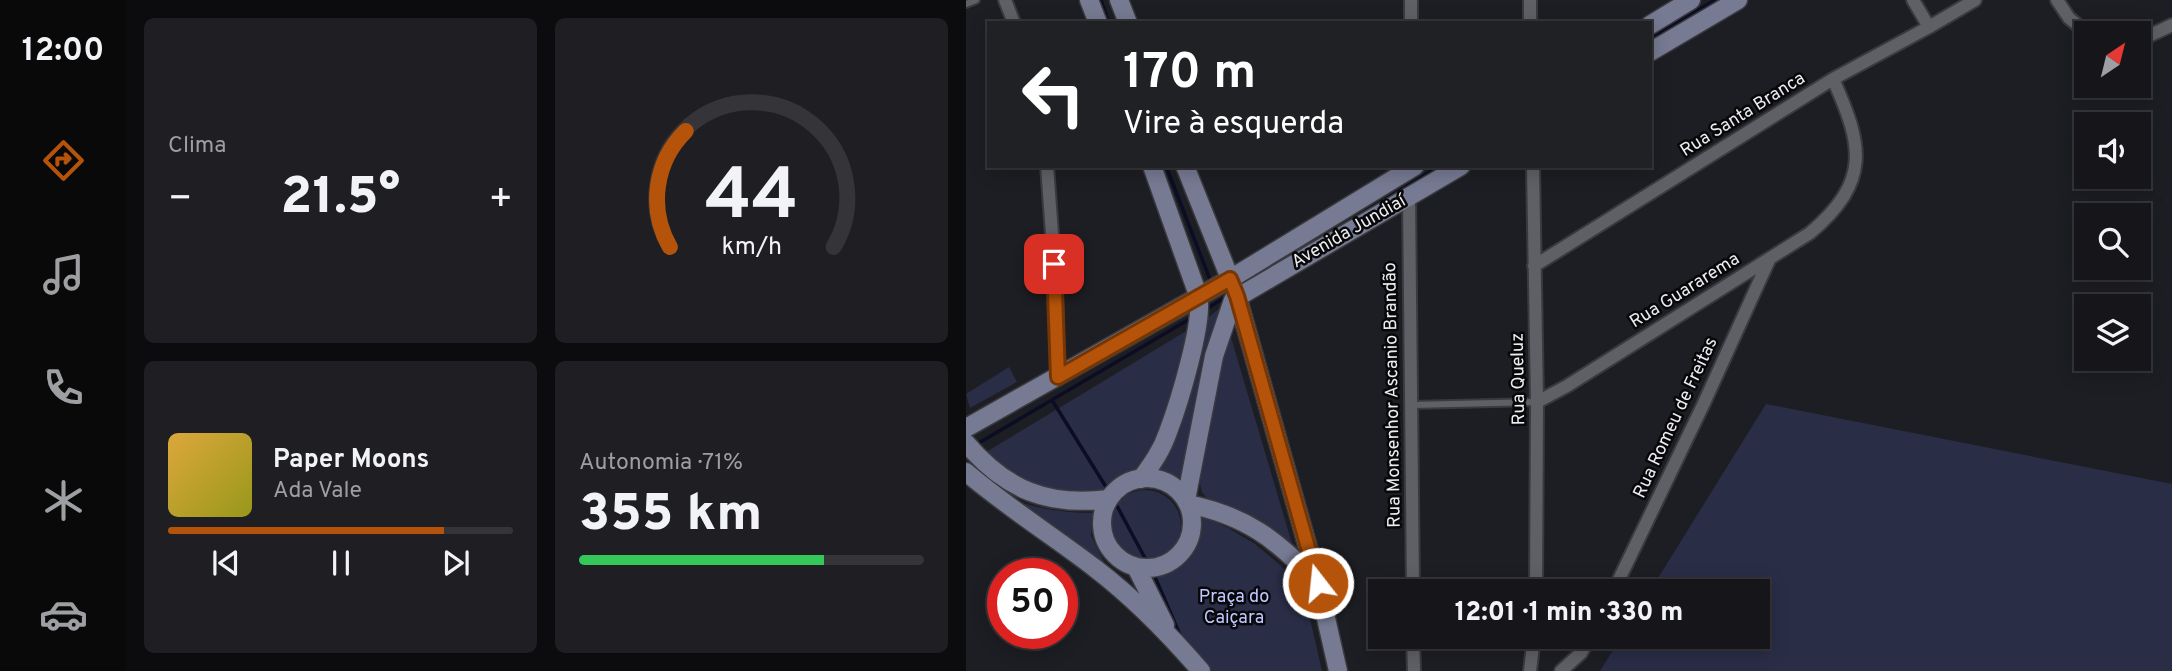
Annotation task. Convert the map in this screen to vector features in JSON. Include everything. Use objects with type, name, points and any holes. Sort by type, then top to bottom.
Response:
[{"type":"main road","points":[[1089,0],[1097,21]]},
{"type":"main road","points":[[1119,0],[1127,21]]},
{"type":"main road","points":[[1652,23],[1691,0]]},
{"type":"main road","points":[[1652,51],[1738,0]]},
{"type":"main road","points":[[1153,168],[1220,291],[1318,583],[1338,671]]},
{"type":"main road","points":[[1186,168],[1227,313],[1214,356],[1187,502]]},
{"type":"main road","name":"Avenida Jundiaí","points":[[1220,291],[1410,168]]},
{"type":"main road","name":"Avenida Jundiaí","points":[[1220,291],[1409,197],[1458,168]]},
{"type":"main road","points":[[966,428],[1220,291]]},
{"type":"main road","points":[[1142,479],[1157,457],[1168,433],[1198,328],[1220,291]]},
{"type":"main road","points":[[971,449],[993,472],[1014,486],[1036,495],[1060,501],[1109,499]]},
{"type":"main road","points":[[966,472],[1097,569],[1135,601],[1201,671]]},
{"type":"main road","points":[[1097,569],[1133,565],[1151,568],[1165,565],[1178,556],[1187,545],[1192,514],[1179,491],[1156,480],[1142,479],[1129,483],[1109,499],[1103,526],[1105,540],[1113,552],[1133,565],[1171,637]]},
{"type":"main road","points":[[1187,502],[1240,520],[1264,534],[1289,552],[1318,583]]},
{"type":"street","points":[[1005,0],[1013,21]]},
{"type":"street","points":[[1411,0],[1411,21]]},
{"type":"street","points":[[1530,0],[1530,21]]},
{"type":"street","points":[[1913,0],[1929,27]]},
{"type":"street","name":"Rua Santa Branca","points":[[1534,266],[1833,79],[1975,0]]},
{"type":"street","points":[[2057,0],[2074,22]]},
{"type":"street","points":[[2151,35],[2172,26]]},
{"type":"street","name":"Rua Guararema","points":[[1537,402],[1810,233],[1832,215],[1844,197],[1856,170],[1857,147],[1849,116],[1833,79]]},
{"type":"street","points":[[1048,168],[1056,288],[1058,377]]},
{"type":"street","name":"Rua Queluz","points":[[1533,168],[1537,402],[1536,579]]},
{"type":"street","name":"Rua Monsenhor Ascanio Brandão","points":[[1409,197],[1413,579]]},
{"type":"street","name":"Rua Romeu de Freitas","points":[[1618,579],[1704,403],[1770,258]]},
{"type":"street","points":[[1413,649],[1414,671]]},
{"type":"street","points":[[1531,671],[1533,649]]},
{"type":"street","points":[[1561,671],[1583,649]]},
{"type":"lane","points":[[966,4],[976,0]]},
{"type":"lane","name":"Rua Guararema","points":[[1411,405],[1537,402]]},
{"type":"green space","points":[[1227,302],[1210,347],[1198,393],[1186,488],[1166,476],[1151,473],[1179,430],[1204,321]]},
{"type":"green space","points":[[1188,330],[1172,399],[1159,438],[1141,464],[1114,487],[1105,492],[1086,495],[1046,490],[1013,477],[983,454]]},
{"type":"green space","name":"Praça do Caiçara","points":[[1230,334],[1293,547],[1209,501],[1202,492],[1200,484],[1207,426],[1218,373]]},
{"type":"green space","points":[[1009,367],[1017,382],[970,408],[966,394]]},
{"type":"green space","points":[[1766,404],[2172,484],[2172,671],[1600,671],[1614,649],[1770,649],[1770,579],[1657,579]]},
{"type":"green space","name":"Praça do Caiçara","points":[[1145,490],[1165,496],[1175,506],[1181,526],[1175,546],[1165,556],[1145,562],[1125,556],[1115,546],[1109,526],[1115,506],[1125,496]]},
{"type":"green space","points":[[1012,500],[1052,510],[1093,513],[1091,536],[1105,564]]},
{"type":"green space","name":"Praça do Caiçara","points":[[1198,514],[1255,544],[1303,588],[1322,671],[1205,671],[1177,640],[1148,578],[1170,570],[1186,556],[1195,538]]},
{"type":"waterway","points":[[1101,0],[1108,21]]},
{"type":"waterway","points":[[1652,38],[1715,0]]},
{"type":"waterway","points":[[1167,168],[1211,282]]},
{"type":"waterway","points":[[1349,222],[1437,168]]},
{"type":"waterway","points":[[1206,309],[1226,297]]},
{"type":"waterway","points":[[977,444],[1193,317]]},
{"type":"waterway","points":[[1052,400],[1106,487]]},
{"type":"waterway","points":[[1117,506],[1146,560]]},
{"type":"waterway","points":[[1155,577],[1180,635]]},
{"type":"route","points":[[1054,264],[1058,377],[1230,279],[1318,583]]}]
